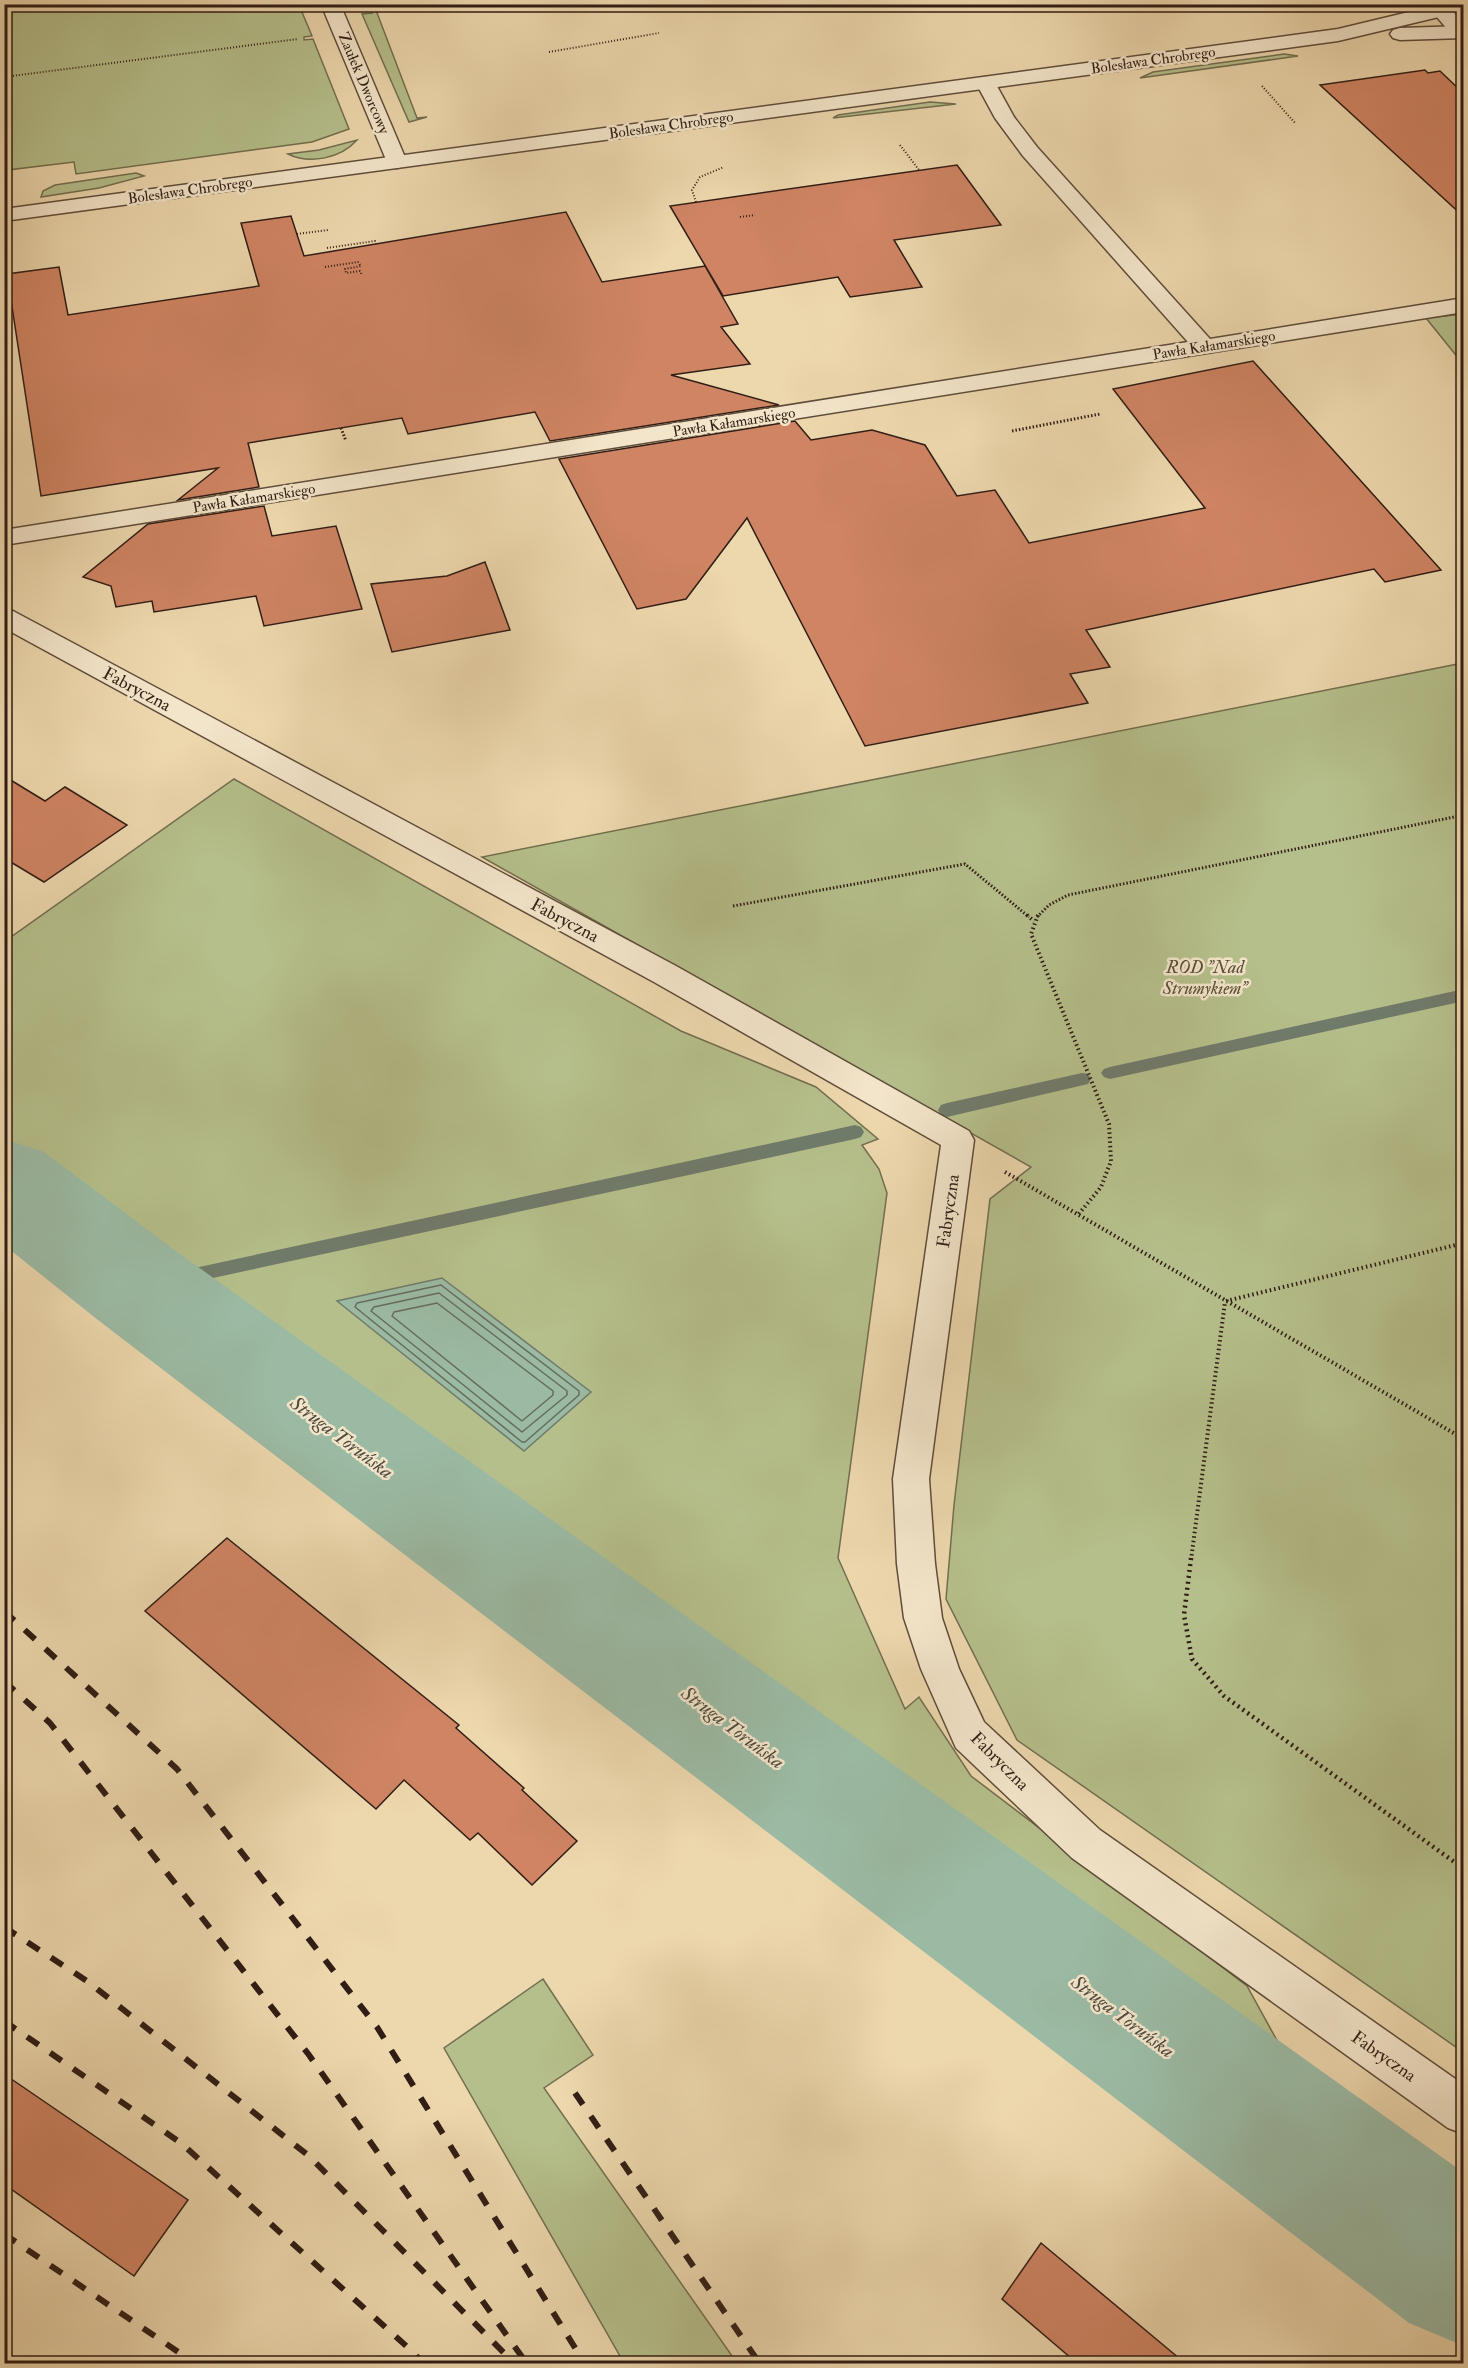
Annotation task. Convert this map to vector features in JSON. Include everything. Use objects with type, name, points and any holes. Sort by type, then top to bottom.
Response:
[{"type":"street","name":"Zaułek Dworcowy","points":[[330,4],[397,162]]},
{"type":"street","name":"Bolesława Chrobrego","points":[[1338,35],[1437,7],[1464,5]]},
{"type":"street","points":[[1437,7],[1462,32]]},
{"type":"street","name":"Bolesława Chrobrego","points":[[4,215],[1338,35],[1462,32]]},
{"type":"street","points":[[986,83],[993,102],[1013,129],[1205,346]]},
{"type":"street","name":"Pawła Kałamarskiego","points":[[4,538],[1464,305]]},
{"type":"street","name":"Fabryczna","points":[[4,617],[665,974],[958,1140],[911,1479],[916,1564],[924,1618],[940,1669],[970,1735],[1086,1844],[1464,2112]]},
{"type":"path","points":[[733,10],[744,4]]},
{"type":"path","points":[[549,52],[659,33]]},
{"type":"path","points":[[4,77],[297,39]]},
{"type":"path","points":[[1260,83],[1296,124]]},
{"type":"path","points":[[900,145],[919,170]]},
{"type":"path","points":[[696,202],[692,190],[700,177],[724,167]]},
{"type":"path","points":[[740,218],[755,215]]},
{"type":"path","points":[[297,234],[328,230]]},
{"type":"path","points":[[327,248],[375,241],[375,244]]},
{"type":"path","points":[[325,267],[358,262],[361,266],[345,269],[346,273],[360,271],[362,274]]},
{"type":"path","points":[[1012,431],[1100,414]]},
{"type":"path","points":[[1078,1215],[1101,1187],[1111,1161],[1109,1124],[1031,934],[1034,921],[1040,911],[1053,901],[1068,895],[1464,815]]},
{"type":"path","points":[[733,906],[965,864],[1034,921]]},
{"type":"path","points":[[958,1140],[1016,1179],[1225,1302],[1464,1438]]},
{"type":"path","points":[[1225,1302],[1464,1242]]},
{"type":"path","points":[[1225,1302],[1184,1615],[1192,1659],[1224,1696],[1464,1869]]},
{"type":"green space","points":[[4,5],[299,5],[312,36],[304,37],[304,40],[313,39],[349,129],[312,142],[76,174],[74,162],[8,170],[11,183],[5,184]]},
{"type":"green space","points":[[368,5],[374,5],[417,118],[427,117],[409,122],[362,14],[372,13]]},
{"type":"green space","points":[[1284,54],[1298,56],[1140,78],[1153,72]]},
{"type":"green space","points":[[930,102],[956,104],[833,118],[838,115]]},
{"type":"green space","points":[[357,140],[343,151],[325,158],[306,159],[288,154],[319,150]]},
{"type":"green space","points":[[136,173],[144,176],[99,188],[41,197],[43,191],[55,185]]},
{"type":"green space","points":[[1464,314],[1463,364],[1426,318]]},
{"type":"green space","name":"ROD \"Nad Strumykiem\"","points":[[1463,663],[1463,2052],[1017,1740],[946,1599],[954,1505],[990,1199],[1031,1167],[482,857]]},
{"type":"green space","points":[[234,779],[681,1031],[816,1087],[878,1139],[862,1145],[879,1169],[887,1193],[838,1558],[905,1709],[919,1697],[971,1776],[1247,1986],[1296,2075],[1463,2201],[1463,2317],[195,1377],[5,1233],[4,942]]},
{"type":"green space","points":[[543,1979],[593,2055],[544,2088],[737,2363],[624,2363],[444,2048]]},
{"type":"water","points":[[442,1278],[591,1392],[524,1451],[337,1301]]},
{"type":"building","points":[[1425,70],[1428,73],[1440,71],[1464,94],[1464,217],[1320,85]]},
{"type":"building","points":[[957,165],[1001,225],[894,240],[922,287],[850,297],[838,277],[723,296],[670,206]]},
{"type":"building","points":[[566,212],[602,282],[705,266],[738,324],[721,327],[750,364],[671,375],[779,405],[550,441],[535,412],[408,434],[402,418],[248,443],[259,487],[178,500],[218,468],[41,496],[7,274],[59,267],[68,315],[259,286],[241,223],[291,216],[304,256]]},
{"type":"building","points":[[1253,361],[1441,570],[1385,582],[1374,569],[1086,630],[1110,667],[1070,674],[1088,703],[865,746],[747,518],[686,599],[637,609],[559,459],[795,421],[811,440],[872,430],[925,445],[957,496],[995,490],[1029,543],[1205,508],[1113,389]]},
{"type":"building","points":[[264,506],[272,536],[336,526],[362,609],[264,626],[256,596],[154,612],[152,601],[116,607],[111,586],[83,577],[148,524]]},
{"type":"building","points":[[485,562],[510,630],[392,652],[371,584],[447,576]]},
{"type":"building","points":[[4,776],[45,801],[65,787],[127,825],[44,882],[4,858]]},
{"type":"building","points":[[227,1538],[459,1725],[456,1728],[524,1788],[522,1790],[577,1841],[532,1885],[478,1833],[470,1840],[404,1780],[376,1809],[145,1611]]},
{"type":"building","points":[[4,2074],[188,2200],[134,2276],[4,2184]]},
{"type":"building","points":[[1041,2243],[1186,2364],[1078,2364],[1002,2299]]},
{"type":"waterway","points":[[1110,1073],[1464,995]]},
{"type":"waterway","points":[[947,1110],[1082,1079]]},
{"type":"waterway","points":[[139,1287],[855,1132]]},
{"type":"waterway","name":"Struga Toruńska","points":[[4,1182],[139,1287],[1464,2268]]},
{"type":"railway","points":[[4,1611],[177,1769],[377,2027],[585,2364]]},
{"type":"railway","points":[[4,1681],[50,1723],[309,2055],[527,2364]]},
{"type":"railway","points":[[4,1927],[87,1981],[309,2156],[515,2364]]},
{"type":"railway","points":[[4,2021],[181,2143],[414,2353],[423,2364]]},
{"type":"railway","points":[[575,2093],[760,2364]]},
{"type":"railway","points":[[4,2234],[196,2364]]}]
